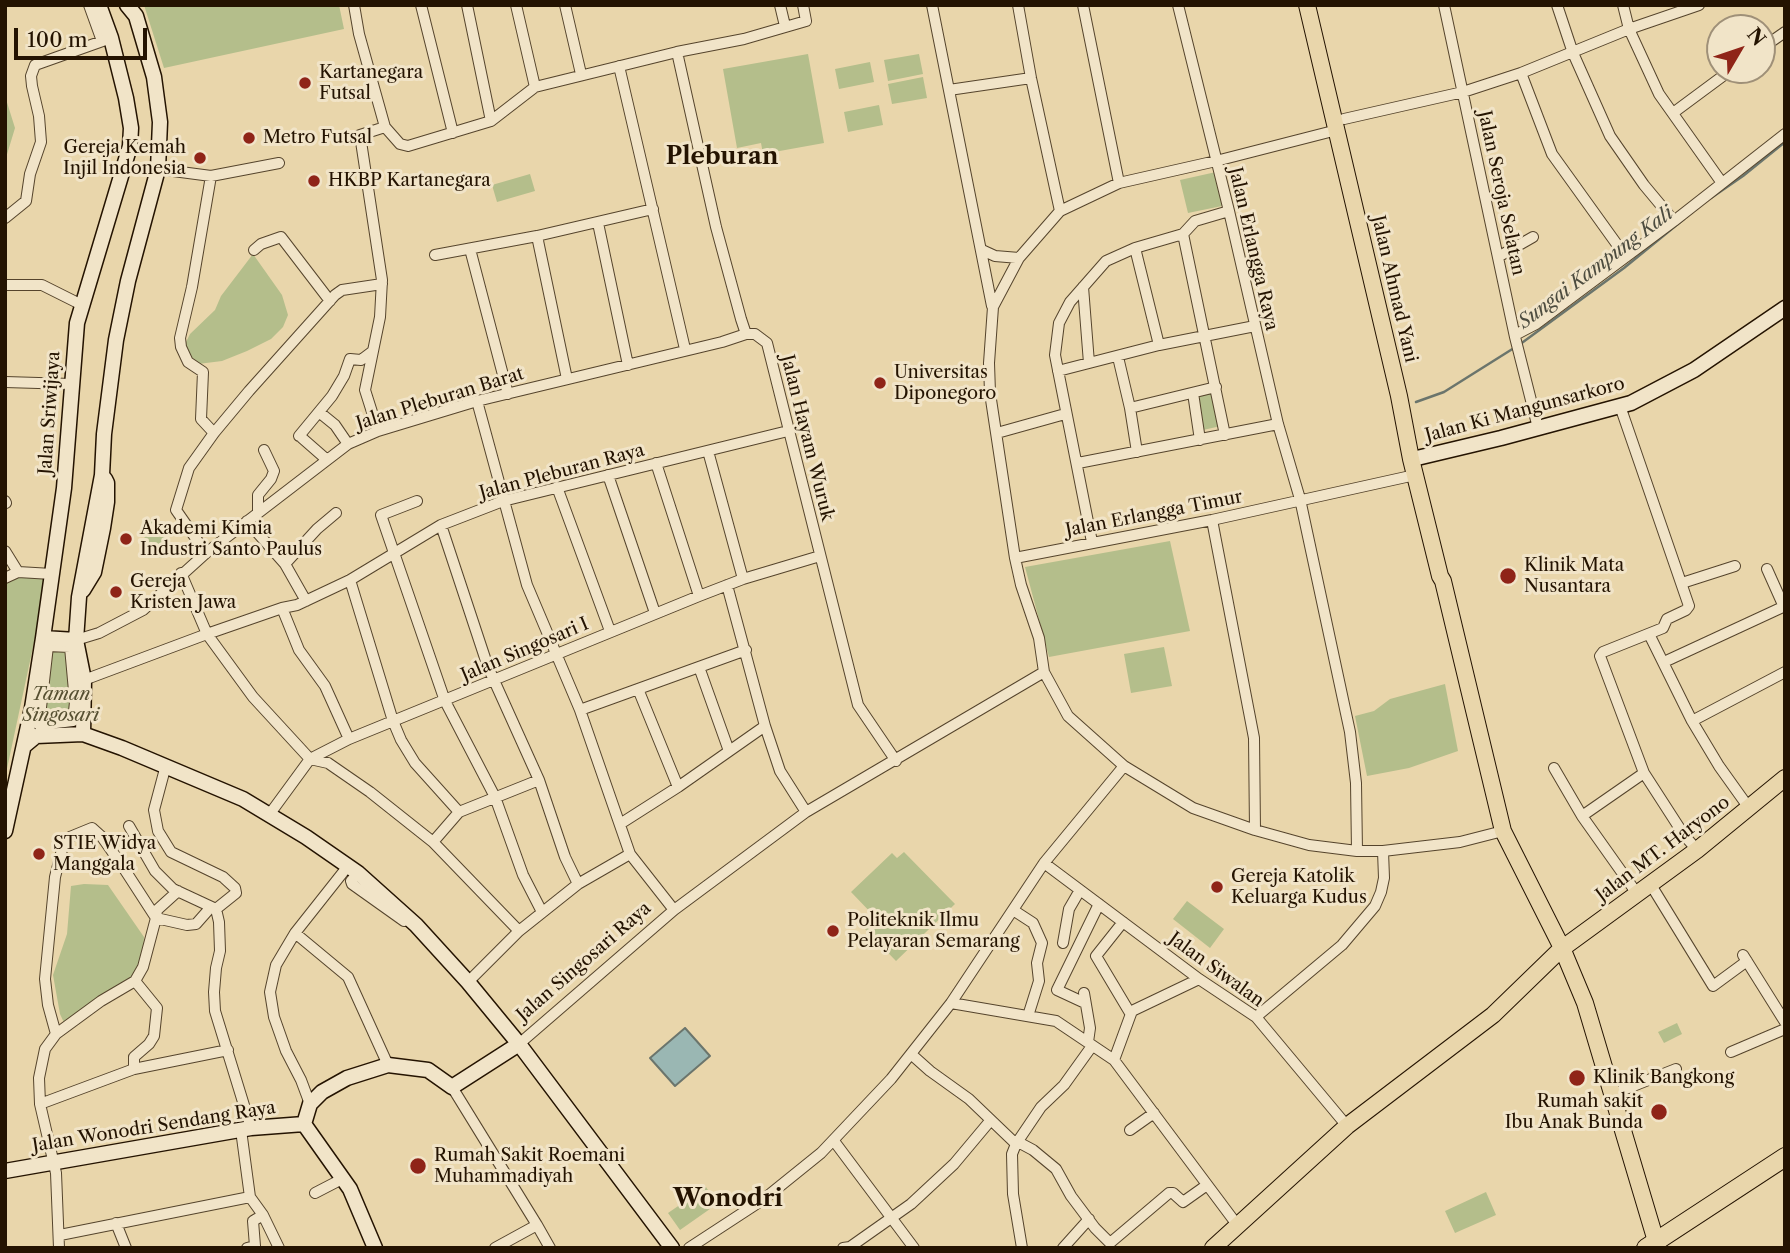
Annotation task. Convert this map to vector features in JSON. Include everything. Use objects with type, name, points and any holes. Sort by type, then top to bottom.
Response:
[{"type":"highway","points":[[1654,1246],[1785,1157]]},
{"type":"main road","name":"Jalan Sriwijaya","points":[[31,733],[64,488],[76,334],[82,305],[130,146],[129,113],[106,40],[99,5]]},
{"type":"main road","points":[[83,734],[84,680],[76,640],[79,597],[102,475],[104,434],[116,340],[131,270],[158,169],[160,122],[154,77],[136,16],[127,5]]},
{"type":"main road","name":"Jalan Ahmad Yani","points":[[1307,5],[1341,124]]},
{"type":"main road","name":"Jalan Ahmad Yani","points":[[1317,5],[1440,576],[1504,833],[1562,948],[1585,1003],[1614,1094],[1654,1246]]},
{"type":"main road","name":"Jalan Ki Mangunsarkoro","points":[[1416,466],[1620,406],[1674,382],[1785,309]]},
{"type":"main road","points":[[43,638],[76,640]]},
{"type":"main road","points":[[5,831],[24,746],[31,733]]},
{"type":"main road","name":"Jalan Singosari Raya","points":[[31,733],[83,734],[166,765],[243,799],[306,837],[353,870],[416,925],[518,1043]]},
{"type":"main road","name":"Jalan MT. Haryono","points":[[1213,1248],[1347,1126],[1493,1015],[1562,948],[1697,850],[1785,778]]},
{"type":"main road","points":[[375,1248],[344,1178],[304,1124],[310,1104],[322,1092],[347,1078],[388,1065],[428,1070],[452,1087],[518,1043],[672,1248]]},
{"type":"main road","name":"Jalan Wonodri Sendang Raya","points":[[5,1171],[246,1129],[304,1124]]},
{"type":"street","name":"Jalan Sriwijaya","points":[[89,5],[106,40]]},
{"type":"street","points":[[354,5],[384,127],[400,144],[408,146],[491,121],[535,86],[744,39],[806,21],[803,5]]},
{"type":"street","points":[[421,5],[453,134]]},
{"type":"street","points":[[467,5],[491,121]]},
{"type":"street","points":[[516,5],[535,86]]},
{"type":"street","points":[[565,5],[581,74]]},
{"type":"street","points":[[780,5],[785,26]]},
{"type":"street","points":[[932,5],[993,307],[990,383],[1015,558],[1025,600],[1039,638],[1044,672],[1068,716],[1124,766],[1193,808],[1255,830],[1310,845],[1357,851],[1383,851],[1460,842],[1504,833]]},
{"type":"street","points":[[1018,5],[1060,211]]},
{"type":"street","points":[[1083,5],[1119,183]]},
{"type":"street","name":"Jalan Erlangga Raya","points":[[1178,5],[1278,424],[1300,499],[1350,732],[1356,783],[1357,851]]},
{"type":"street","name":"Jalan Seroja Selatan","points":[[1444,5],[1515,337],[1538,428]]},
{"type":"street","points":[[1557,5],[1573,53],[1618,150],[1674,222]]},
{"type":"street","points":[[1623,5],[1629,29],[1660,94],[1722,183]]},
{"type":"street","points":[[993,307],[1019,258],[1060,211],[1119,183],[1216,161],[1463,92],[1521,73],[1629,29],[1695,6]]},
{"type":"street","points":[[5,218],[26,201],[30,174],[41,142],[31,76],[35,65],[106,40]]},
{"type":"street","points":[[677,52],[716,227],[746,334]]},
{"type":"street","points":[[619,66],[685,349]]},
{"type":"street","points":[[1521,73],[1552,154],[1626,257]]},
{"type":"street","points":[[949,90],[1031,78]]},
{"type":"street","points":[[1673,113],[1712,84]]},
{"type":"street","points":[[378,432],[365,390],[380,317],[382,284],[360,135],[384,127]]},
{"type":"street","points":[[1515,337],[1674,222],[1785,134]]},
{"type":"street","points":[[158,169],[211,176],[279,163]]},
{"type":"street","points":[[211,176],[192,287],[180,338],[182,352],[188,362],[203,372],[201,419],[214,433]]},
{"type":"street","points":[[435,255],[537,236],[653,209]]},
{"type":"street","points":[[1092,542],[1055,355],[1059,323],[1070,302],[1106,261],[1136,248],[1183,234],[1195,221],[1229,211]]},
{"type":"street","points":[[598,223],[628,365]]},
{"type":"street","points":[[1183,234],[1226,435]]},
{"type":"street","points":[[537,236],[567,379]]},
{"type":"street","points":[[254,250],[261,244],[281,237],[330,301]]},
{"type":"street","points":[[1498,257],[1533,237]]},
{"type":"street","points":[[1136,248],[1159,345]]},
{"type":"street","points":[[470,249],[508,394]]},
{"type":"street","points":[[982,250],[995,256],[1019,258]]},
{"type":"street","points":[[206,554],[177,513],[176,507],[189,468],[214,433],[330,301],[342,290],[382,284]]},
{"type":"street","points":[[5,285],[42,285],[82,305]]},
{"type":"street","points":[[1083,286],[1089,363]]},
{"type":"street","points":[[1058,371],[1159,345],[1255,326]]},
{"type":"street","name":"Jalan Pleburan Barat","points":[[76,640],[99,633],[144,610],[181,573],[348,444],[477,401],[746,334]]},
{"type":"street","name":"Jalan Hayam Wuruk","points":[[746,334],[755,334],[767,343],[858,705],[896,761]]},
{"type":"street","points":[[326,459],[301,437],[344,376],[350,359],[361,360],[373,351]]},
{"type":"street","points":[[1118,357],[1137,452]]},
{"type":"street","points":[[5,382],[72,384]]},
{"type":"street","points":[[1130,408],[1216,387]]},
{"type":"street","points":[[1193,393],[1200,440]]},
{"type":"street","points":[[477,401],[527,585],[580,710],[631,854],[674,910]]},
{"type":"street","points":[[1620,406],[1682,583],[1688,609],[1667,620],[1665,627],[1603,652],[1600,656],[1644,773],[1684,835],[1697,850]]},
{"type":"street","points":[[319,412],[335,425],[348,444]]},
{"type":"street","points":[[997,433],[1065,414]]},
{"type":"street","points":[[1078,463],[1278,424]]},
{"type":"street","name":"Jalan Pleburan Raya","points":[[84,680],[207,634],[282,608],[290,608],[350,580],[441,525],[503,501],[788,431]]},
{"type":"street","points":[[258,513],[258,495],[274,471],[264,450]]},
{"type":"street","points":[[708,451],[743,579]]},
{"type":"street","points":[[656,463],[698,596]]},
{"type":"street","name":"Jalan Erlangga Timur","points":[[1015,558],[1212,520],[1300,499],[1416,466]]},
{"type":"street","points":[[608,475],[655,613]]},
{"type":"street","points":[[558,487],[610,631]]},
{"type":"street","points":[[417,501],[381,515],[445,701],[495,797],[523,875],[542,912]]},
{"type":"street","points":[[285,564],[317,529],[336,513]]},
{"type":"street","points":[[1212,520],[1254,738],[1255,830]]},
{"type":"street","points":[[247,521],[285,564],[306,601]]},
{"type":"street","points":[[441,525],[493,680],[539,780],[565,857],[578,884]]},
{"type":"street","points":[[5,551],[18,572]]},
{"type":"street","name":"Jalan Singosari I","points":[[269,816],[310,760],[349,739],[698,596],[743,579],[820,556]]},
{"type":"street","points":[[1682,583],[1735,566]]},
{"type":"street","points":[[1664,662],[1784,606],[1767,569]]},
{"type":"street","points":[[5,578],[18,572],[52,574]]},
{"type":"street","points":[[181,573],[207,634],[253,697],[310,760],[328,763],[433,842],[519,931]]},
{"type":"street","points":[[350,580],[393,721],[407,752],[459,813]]},
{"type":"street","points":[[727,585],[780,771],[806,812]]},
{"type":"street","points":[[282,608],[299,650],[325,685],[349,739]]},
{"type":"street","points":[[1649,634],[1692,721],[1749,808]]},
{"type":"street","points":[[48,646],[70,647],[75,702],[73,721],[39,725],[48,646]]},
{"type":"street","points":[[580,710],[746,650]]},
{"type":"street","points":[[699,667],[729,751]]},
{"type":"street","name":"Jalan Singosari Raya","points":[[518,1043],[674,910],[806,812],[1044,672]]},
{"type":"street","points":[[1692,721],[1785,672]]},
{"type":"street","points":[[639,689],[678,787]]},
{"type":"street","points":[[620,824],[765,726]]},
{"type":"street","points":[[56,1034],[48,1005],[45,979],[55,877],[64,842],[70,836],[92,828],[102,837],[156,918],[187,925],[196,924],[236,893],[235,888],[223,877],[171,852],[158,831],[153,810],[166,765]]},
{"type":"street","points":[[689,1248],[764,1199],[834,1141],[912,1054],[951,1003],[1044,863],[1124,766]]},
{"type":"street","points":[[1554,768],[1582,816],[1644,890],[1713,986],[1745,958],[1785,1022]]},
{"type":"street","points":[[1582,816],[1644,773]]},
{"type":"street","points":[[433,842],[459,813],[539,780]]},
{"type":"street","points":[[129,826],[155,871],[178,891],[214,908],[219,922],[220,951],[216,968],[215,1011],[228,1050],[246,1129],[250,1197],[263,1215],[278,1248]]},
{"type":"street","points":[[1256,1017],[1342,945],[1375,906],[1384,878],[1383,851]]},
{"type":"street","points":[[468,982],[542,912],[578,884],[631,854]]},
{"type":"street","name":"Jalan Siwalan","points":[[1044,863],[1199,979],[1256,1017],[1347,1126]]},
{"type":"street","points":[[310,1104],[286,1051],[270,992],[276,965],[295,933],[353,870]]},
{"type":"street","points":[[353,870],[352,884],[409,925],[512,1043],[518,1043]]},
{"type":"street","points":[[1063,943],[1069,909],[1080,890]]},
{"type":"street","points":[[58,1248],[60,1235],[54,1163],[40,1104],[39,1078],[45,1049],[56,1034],[101,1001],[135,981],[143,967],[157,910],[178,891]]},
{"type":"street","points":[[1022,1248],[1013,1195],[1012,1154],[1041,1107],[1065,1085],[1090,1044],[1084,998],[1057,990],[1099,904]]},
{"type":"street","points":[[1013,910],[1033,923],[1042,943],[1037,963],[1039,981],[1028,1016]]},
{"type":"street","points":[[1123,922],[1097,957],[1130,1013]]},
{"type":"street","points":[[295,933],[348,977],[388,1065]]},
{"type":"street","points":[[1114,1060],[1130,1013],[1199,979]]},
{"type":"street","points":[[134,1069],[134,1057],[154,1036],[157,1008],[135,981]]},
{"type":"street","points":[[951,1003],[1056,1021],[1114,1060],[1238,1226]]},
{"type":"street","points":[[1731,1052],[1785,1029]]},
{"type":"street","points":[[40,1104],[134,1069],[228,1050]]},
{"type":"street","points":[[912,1054],[930,1071],[969,1099],[1017,1143],[1049,1161],[1088,1219],[1108,1242],[1112,1243],[1170,1193],[1183,1202],[1208,1185]]},
{"type":"street","points":[[1614,1094],[1676,1069]]},
{"type":"street","points":[[452,1087],[550,1248]]},
{"type":"street","points":[[1130,1130],[1154,1112]]},
{"type":"street","points":[[843,1248],[850,1247],[892,1218],[954,1164],[990,1121]]},
{"type":"street","points":[[834,1141],[914,1248]]},
{"type":"street","points":[[315,1193],[344,1178]]},
{"type":"street","points":[[60,1235],[250,1197]]},
{"type":"street","points":[[253,1247],[253,1221],[263,1215]]},
{"type":"street","points":[[1063,1248],[1088,1219]]},
{"type":"street","points":[[116,1223],[126,1248]]},
{"type":"street","points":[[495,1248],[537,1225]]},
{"type":"green space","points":[[144,5],[339,5],[344,29],[164,68]]},
{"type":"green space","points":[[808,54],[824,143],[763,154],[761,143],[737,148],[723,69]]},
{"type":"green space","points":[[919,54],[923,74],[888,81],[884,60]]},
{"type":"green space","points":[[870,62],[874,82],[839,89],[835,69]]},
{"type":"green space","points":[[923,77],[927,98],[892,104],[888,84]]},
{"type":"green space","points":[[5,96],[15,128],[5,161]]},
{"type":"green space","points":[[879,105],[883,125],[848,132],[844,112]]},
{"type":"green space","points":[[1216,172],[1222,206],[1188,213],[1180,180]]},
{"type":"green space","points":[[530,174],[535,191],[497,202],[492,185]]},
{"type":"green space","points":[[253,254],[282,295],[288,315],[283,327],[271,339],[247,351],[222,361],[198,364],[189,357],[185,344],[190,334],[215,310],[221,296]]},
{"type":"green space","points":[[1211,390],[1221,426],[1203,430],[1193,395]]},
{"type":"green space","points":[[147,520],[166,523],[162,558],[142,556]]},
{"type":"green space","points":[[1170,541],[1190,631],[1049,657],[1025,567]]},
{"type":"green space","points":[[16,575],[48,577],[5,778],[5,581]]},
{"type":"green space","name":"Taman Singosari","points":[[55,644],[75,646],[79,721],[36,730]]},
{"type":"green space","points":[[1164,647],[1172,686],[1131,693],[1124,654]]},
{"type":"green space","points":[[1445,684],[1458,751],[1409,768],[1367,776],[1355,716],[1374,711],[1390,699]]},
{"type":"green space","points":[[904,852],[955,904],[896,961],[865,929],[876,918],[851,892],[892,853],[897,858]]},
{"type":"green space","points":[[108,885],[144,937],[143,954],[138,973],[122,991],[66,1027],[60,1014],[53,975],[67,934],[71,886]]},
{"type":"green space","points":[[1187,901],[1224,929],[1210,948],[1173,919]]},
{"type":"green space","points":[[1677,1023],[1682,1034],[1664,1043],[1658,1032]]},
{"type":"green space","points":[[706,1187],[717,1204],[680,1230],[668,1213]]},
{"type":"green space","points":[[1486,1192],[1496,1215],[1455,1233],[1445,1211]]},
{"type":"water","points":[[685,1028],[710,1056],[675,1086],[650,1058]]},
{"type":"waterway","name":"Sungai Kampung Kali","points":[[1711,198],[1785,142]]},
{"type":"waterway","name":"Sungai Kampung Kali","points":[[1519,345],[1624,268],[1684,219]]},
{"type":"waterway","name":"Sungai Kampung Kali","points":[[1416,402],[1444,392],[1514,348]]},
{"type":"place","name":"Kartanegara Futsal","points":[[305,83]]},
{"type":"place","name":"Metro Futsal","points":[[249,138]]},
{"type":"place","name":"Gereja Kemah Injil Indonesia","points":[[200,158]]},
{"type":"place","name":"HKBP Kartanegara","points":[[314,181]]},
{"type":"place","name":"Universitas Diponegoro","points":[[880,383]]},
{"type":"place","name":"Akademi Kimia Industri Santo Paulus","points":[[126,539]]},
{"type":"place","name":"Klinik Mata Nusantara","points":[[1508,576]]},
{"type":"place","name":"Gereja Kristen Jawa","points":[[116,592]]},
{"type":"place","name":"STIE Widya Manggala","points":[[39,854]]},
{"type":"place","name":"Gereja Katolik Keluarga Kudus","points":[[1217,887]]},
{"type":"place","name":"Politeknik Ilmu Pelayaran Semarang","points":[[833,931]]},
{"type":"place","name":"Klinik Bangkong","points":[[1577,1078]]},
{"type":"place","name":"Rumah sakit Ibu Anak Bunda","points":[[1659,1112]]},
{"type":"place","name":"Rumah Sakit Roemani Muhammadiyah","points":[[418,1166]]},
{"type":"district","name":"Pleburan","points":[[722,157]]},
{"type":"district","name":"Wonodri","points":[[728,1199]]}]
